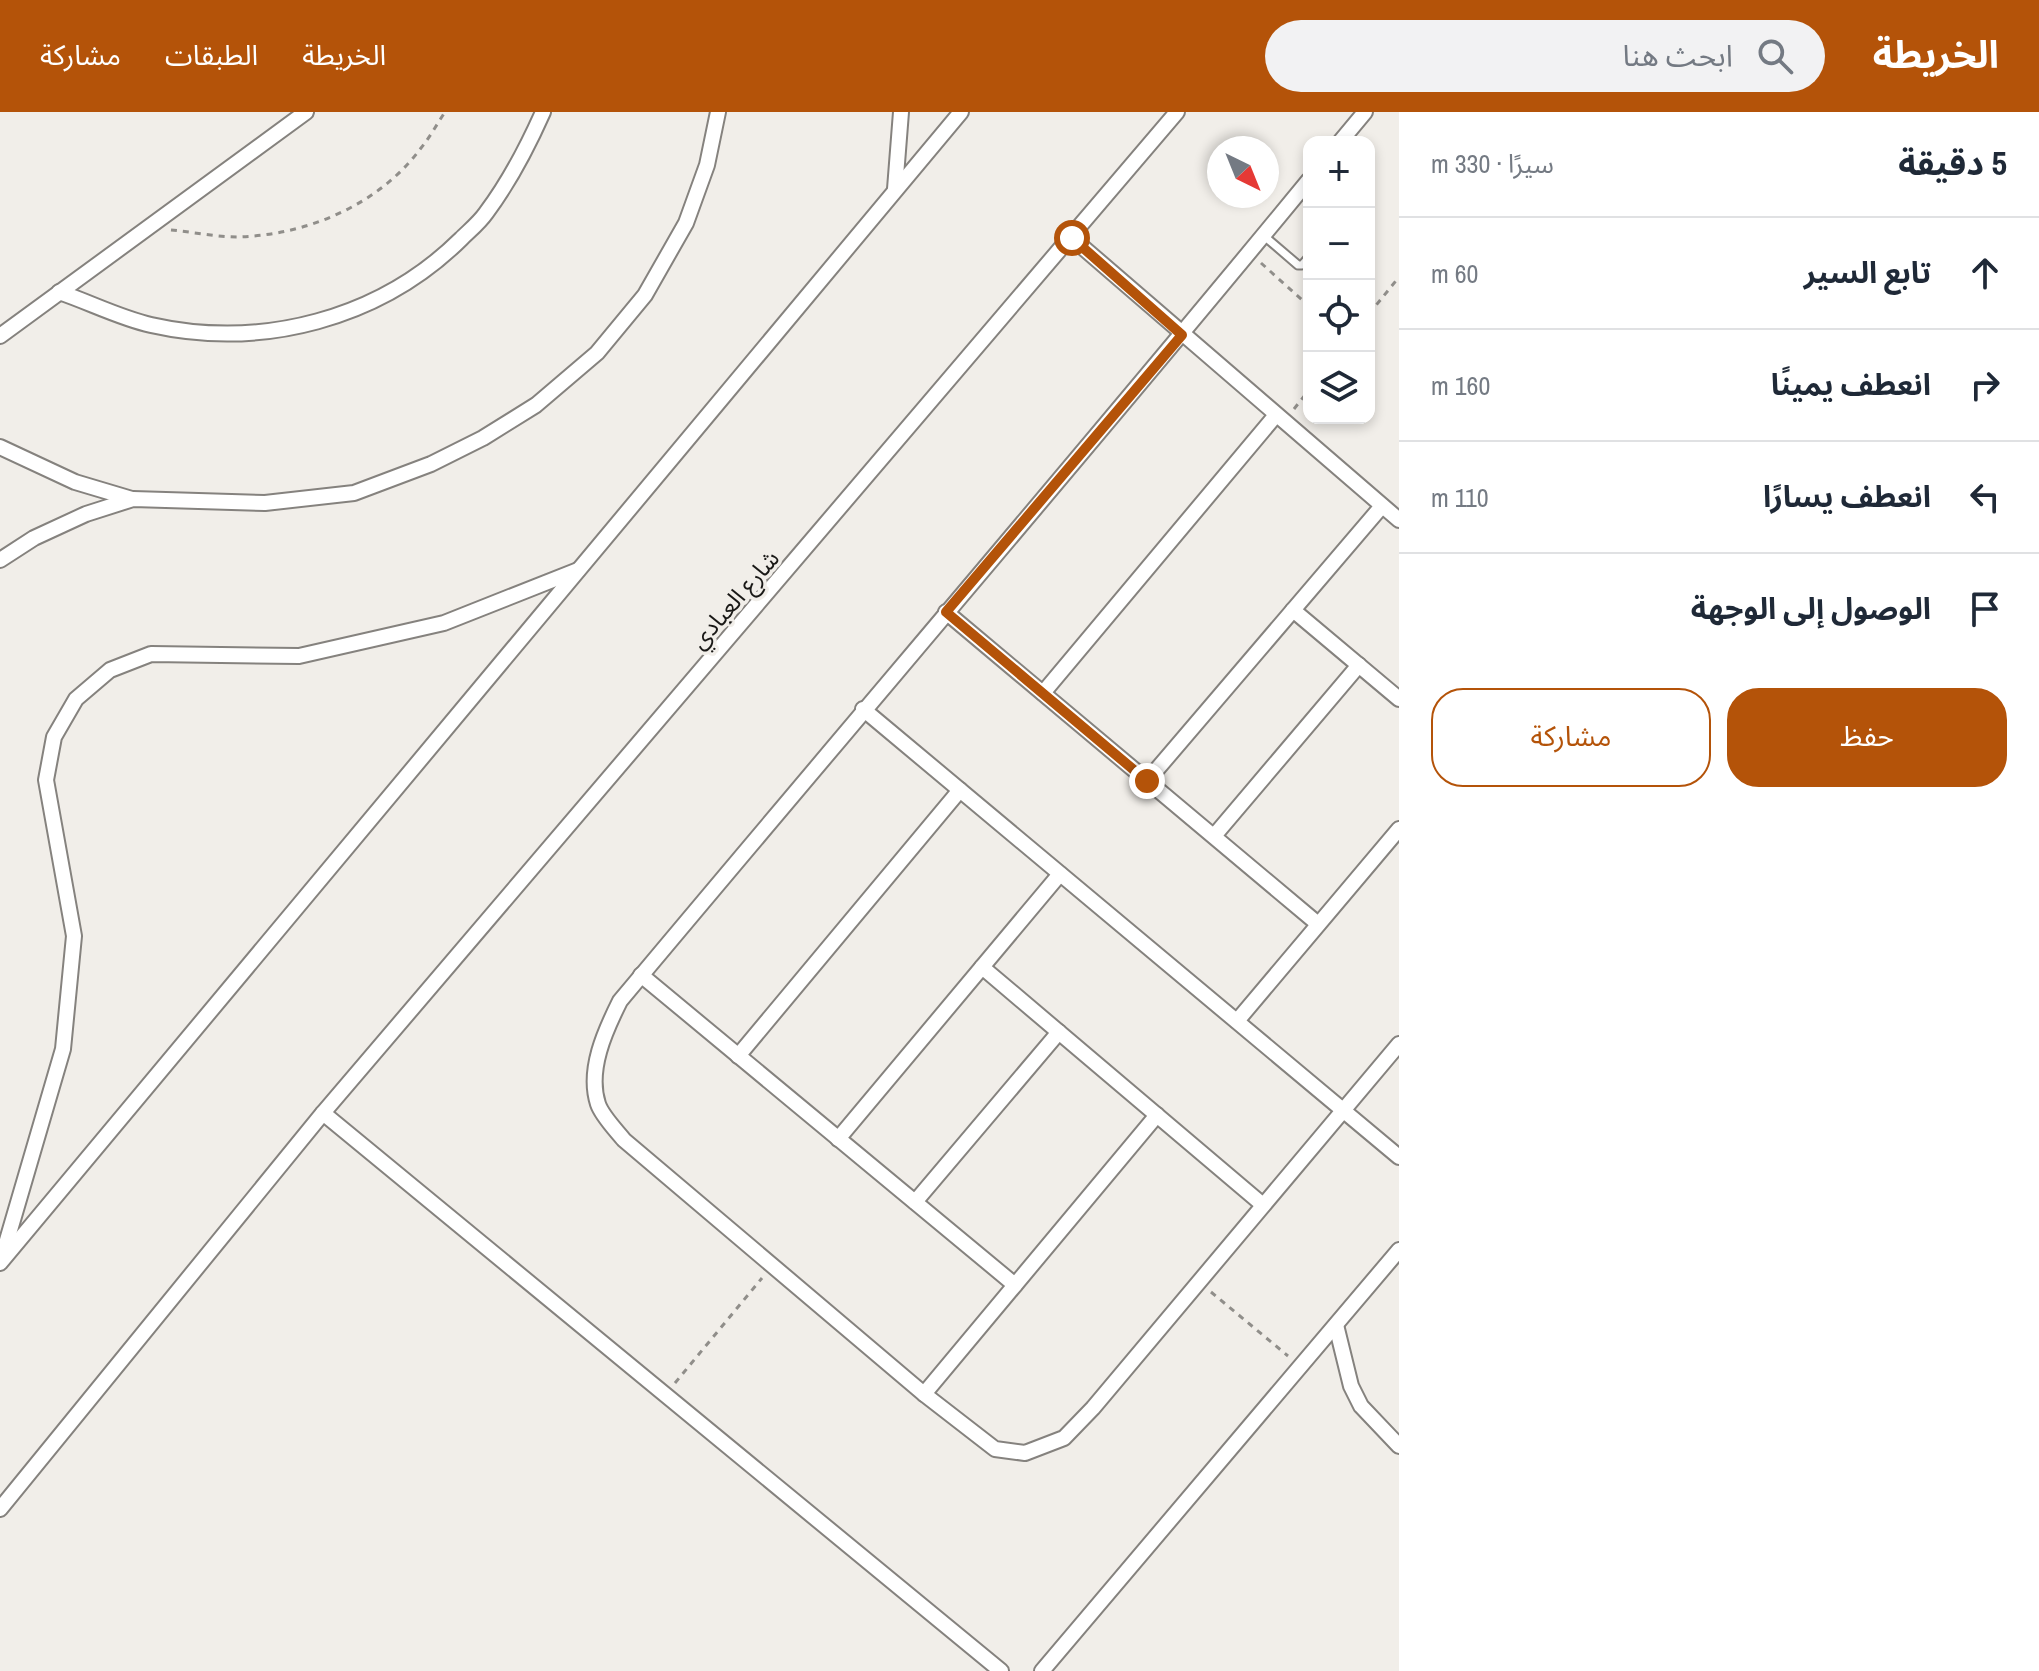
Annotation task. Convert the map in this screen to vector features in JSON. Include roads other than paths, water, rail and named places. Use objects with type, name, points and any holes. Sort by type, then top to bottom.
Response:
[{"type":"street","points":[[0,336],[306,112]]},
{"type":"street","points":[[59,292],[150,325],[211,334],[272,332],[333,318],[389,294],[441,259],[485,216],[520,165],[543,112]]},
{"type":"street","points":[[0,447],[75,482],[133,499],[265,503],[354,493],[431,464],[483,438],[536,405],[597,353],[645,295],[686,223],[707,165],[718,112]]},
{"type":"street","points":[[895,190],[901,112]]},
{"type":"street","points":[[0,1262],[961,112]]},
{"type":"street","name":"شارع العبادي","points":[[0,1509],[323,1113],[1177,112]]},
{"type":"street","points":[[1345,136],[1365,112]]},
{"type":"street","points":[[1303,187],[620,1001],[603,1034],[596,1069],[598,1106],[624,1140],[924,1394],[995,1449],[1025,1453],[1064,1438],[1093,1408],[1399,1044]]},
{"type":"street","points":[[1072,238],[1399,520]]},
{"type":"street","points":[[1043,693],[1280,418]]},
{"type":"street","points":[[0,560],[34,538],[86,514],[133,499]]},
{"type":"street","points":[[1147,781],[1382,506]]},
{"type":"street","points":[[0,1262],[63,1049],[74,936],[46,780],[54,737],[76,699],[110,670],[151,654],[299,656],[444,623],[581,569]]},
{"type":"street","points":[[1293,610],[1399,699]]},
{"type":"street","points":[[946,612],[1318,924]]},
{"type":"street","points":[[1214,836],[1359,665]]},
{"type":"street","points":[[863,709],[1399,1157]]},
{"type":"street","points":[[738,1056],[960,790]]},
{"type":"street","points":[[1237,1021],[1399,829]]},
{"type":"street","points":[[838,1139],[1060,874]]},
{"type":"street","points":[[982,967],[1263,1205]]},
{"type":"street","points":[[641,975],[1015,1285]]},
{"type":"street","points":[[915,1202],[1059,1032]]},
{"type":"street","points":[[323,1113],[1001,1671]]},
{"type":"street","points":[[924,1394],[1157,1115]]},
{"type":"street","points":[[1042,1671],[1399,1250]]},
{"type":"street","points":[[1336,1325],[1351,1386],[1361,1406],[1399,1446]]},
{"type":"lane","points":[[1263,235],[1298,265],[1303,264]]}]
